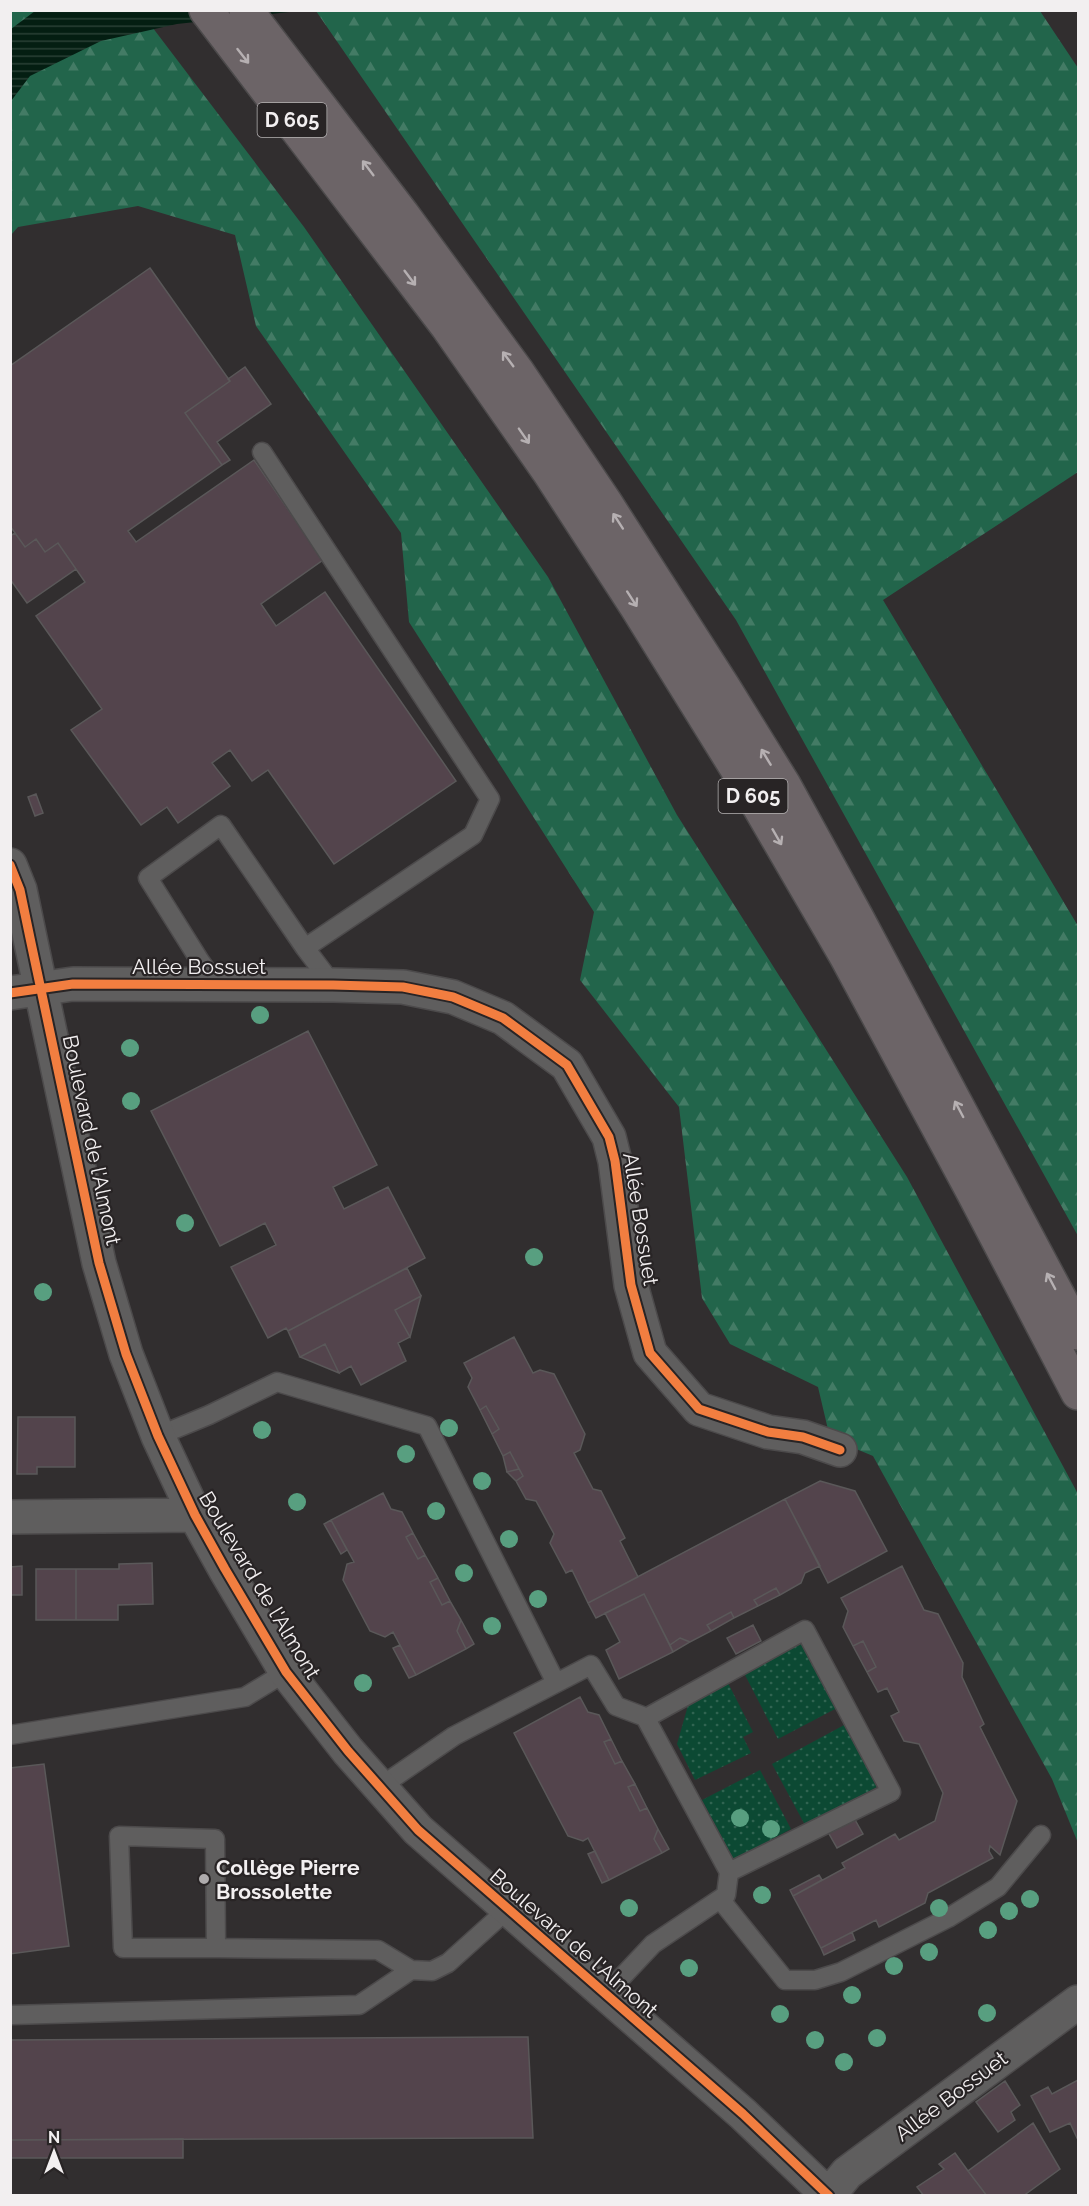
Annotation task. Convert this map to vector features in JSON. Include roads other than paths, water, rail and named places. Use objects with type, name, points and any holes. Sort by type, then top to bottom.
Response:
[{"type":"main road","name":"D 605","points":[[206,10],[447,326],[549,472],[636,606],[742,777],[846,956],[974,1192],[1078,1393]]},
{"type":"main road","name":"D 605","points":[[246,10],[403,215],[517,371],[605,502],[784,785],[1078,1333]]},
{"type":"street","name":"Boulevard de l'Almont","points":[[10,865],[20,890],[26,990],[99,1263],[126,1354],[158,1436],[195,1515],[286,1672],[348,1751],[418,1830],[743,2114],[829,2195]]},
{"type":"street","name":"Allée Bossuet","points":[[26,990],[73,984],[333,984],[403,987],[453,997],[503,1018],[567,1065],[609,1137],[615,1161],[631,1285],[650,1353],[699,1408],[768,1432],[803,1437],[840,1450]]},
{"type":"street","points":[[10,1517],[195,1515]]},
{"type":"street","name":"Allée Bossuet","points":[[829,2195],[848,2173],[1078,2001]]},
{"type":"lane","points":[[262,452],[490,798],[473,836],[305,948]]},
{"type":"lane","points":[[218,984],[200,961],[148,878],[221,825],[305,948],[333,984]]},
{"type":"lane","points":[[158,1436],[209,1415],[277,1382],[427,1426],[556,1683]]},
{"type":"lane","points":[[646,1718],[806,1630],[891,1792],[729,1872]]},
{"type":"lane","points":[[380,1787],[454,1736],[591,1665],[616,1706],[646,1718],[729,1872],[726,1895],[653,1944],[605,1995]]},
{"type":"lane","points":[[10,1735],[245,1697],[286,1672]]},
{"type":"lane","points":[[720,1899],[786,1980],[815,1980],[841,1972],[889,1949],[948,1918],[998,1887],[1041,1835]]},
{"type":"lane","points":[[216,1948],[215,1839],[119,1836],[123,1948],[378,1950],[411,1970],[432,1971],[448,1964],[508,1909]]},
{"type":"lane","points":[[12,2015],[359,2005],[411,1970]]},
{"type":"place","name":"Collège Pierre Brossolette","points":[[204,1879]]}]
